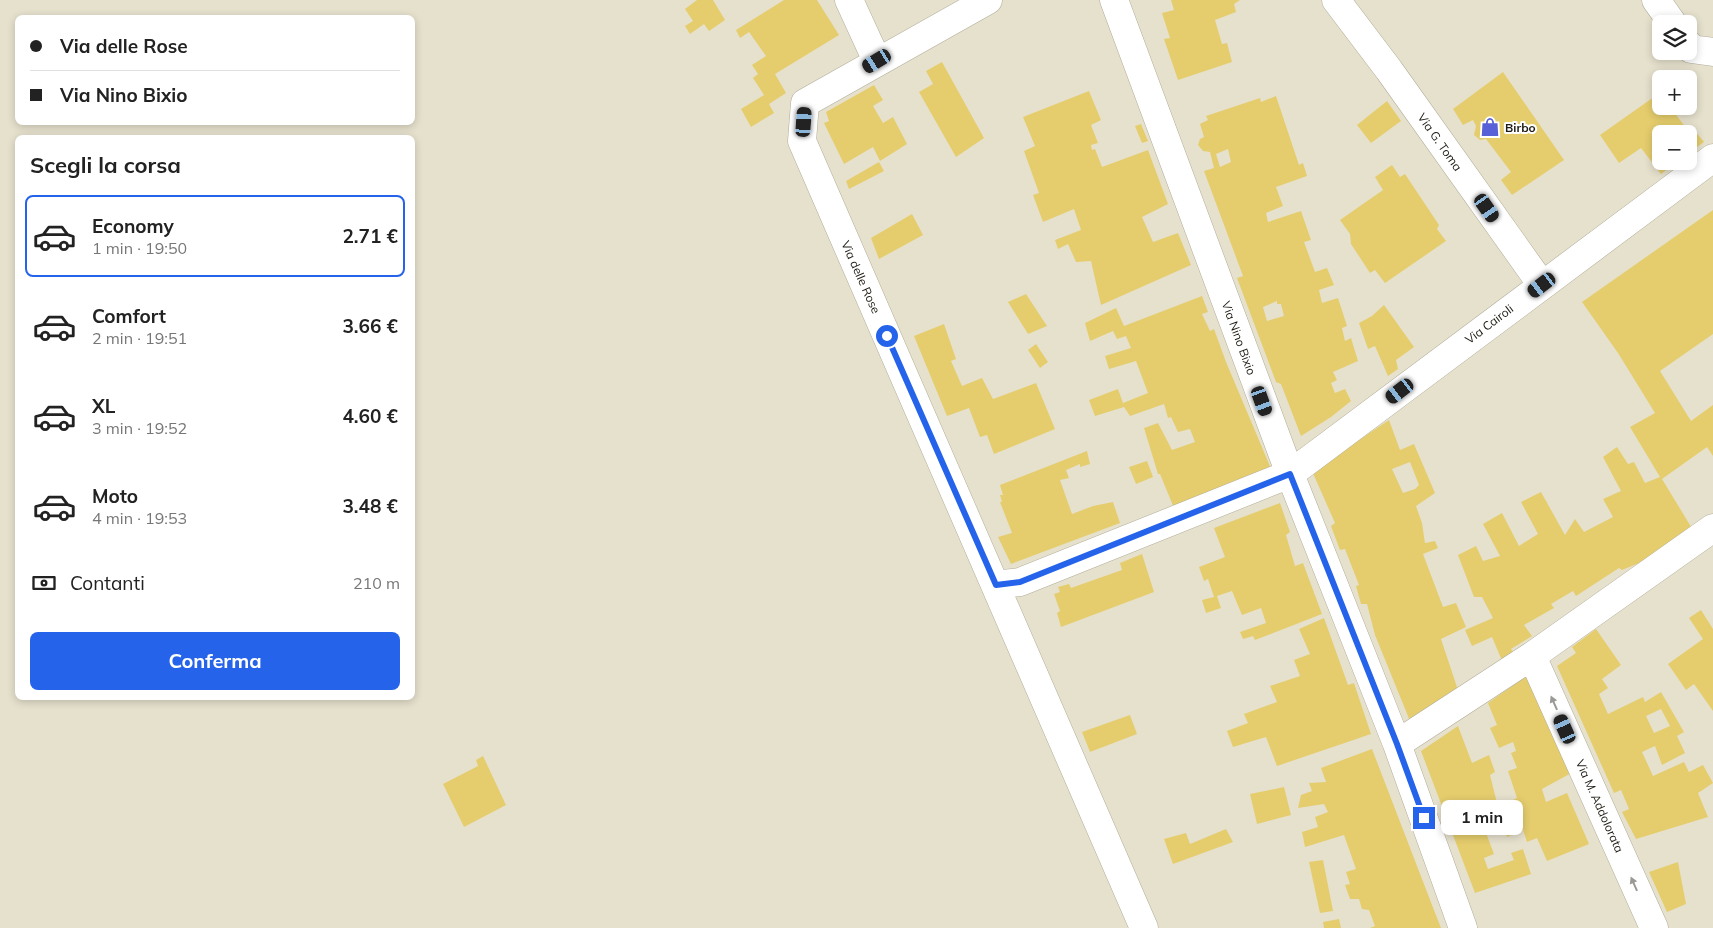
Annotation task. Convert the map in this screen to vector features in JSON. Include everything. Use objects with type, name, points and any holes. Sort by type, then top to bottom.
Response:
[{"type":"street","points":[[849,0],[877,61],[988,0]]},
{"type":"street","name":"Via Nino Bixio","points":[[1114,0],[1290,474],[1397,744],[1463,928]]},
{"type":"street","name":"Via G. Toma","points":[[1336,0],[1389,70],[1542,285]]},
{"type":"street","points":[[1656,0],[1667,15]]},
{"type":"street","points":[[1697,50],[1713,52]]},
{"type":"street","name":"Via delle Rose","points":[[877,61],[805,103],[802,141],[1144,928]]},
{"type":"street","name":"Via Cairoli","points":[[996,585],[1020,582],[1290,474],[1713,158]]},
{"type":"street","points":[[1397,744],[1532,656],[1713,528]]},
{"type":"street","name":"Via M. Addolorata","points":[[1532,656],[1654,928]]},
{"type":"building","points":[[697,0],[713,0],[725,20],[709,31],[704,24],[690,34],[685,26],[693,21],[685,9]]},
{"type":"building","points":[[784,0],[817,0],[839,35],[775,74],[786,93],[769,104],[774,113],[751,127],[741,109],[764,95],[753,78],[758,74],[752,65],[766,56],[749,32],[740,38],[736,30]]},
{"type":"building","points":[[1171,0],[1240,0],[1234,4],[1236,12],[1215,20],[1222,44],[1227,43],[1232,62],[1178,80],[1164,39],[1170,38],[1162,13],[1174,10]]},
{"type":"building","points":[[942,62],[984,138],[956,157],[919,92],[933,84],[926,71]]},
{"type":"building","points":[[1503,72],[1564,160],[1512,195],[1501,180],[1511,172],[1486,139],[1480,140],[1474,135],[1476,126],[1473,120],[1463,125],[1453,109]]},
{"type":"building","points":[[874,85],[883,100],[873,106],[883,123],[893,117],[907,144],[880,161],[873,147],[844,164],[824,123],[829,121],[826,112]]},
{"type":"building","points":[[1089,91],[1101,120],[1091,125],[1098,143],[1091,145],[1092,150],[1095,149],[1102,167],[1148,150],[1168,204],[1142,217],[1153,242],[1178,233],[1191,265],[1101,305],[1091,261],[1076,262],[1068,244],[1058,249],[1055,240],[1081,230],[1074,209],[1043,222],[1033,195],[1039,193],[1024,151],[1035,146],[1023,117]]},
{"type":"building","points":[[1276,96],[1299,165],[1303,163],[1307,176],[1276,187],[1283,206],[1266,213],[1268,222],[1301,211],[1311,240],[1304,242],[1315,272],[1327,268],[1334,285],[1319,290],[1322,303],[1338,298],[1347,326],[1342,328],[1345,341],[1351,338],[1358,361],[1333,372],[1337,380],[1331,383],[1335,393],[1345,389],[1351,401],[1331,417],[1301,436],[1281,384],[1276,382],[1237,278],[1243,276],[1204,171],[1214,168],[1210,152],[1203,151],[1198,145],[1200,139],[1204,137],[1200,124],[1208,120],[1206,116],[1260,98],[1261,102]],"holes":[[[1228,149],[1231,162],[1220,167],[1216,154]],[[1277,301],[1277,304],[1281,304],[1284,316],[1267,321],[1263,307]]]},
{"type":"building","points":[[1652,98],[1652,115],[1676,115],[1684,125],[1652,125],[1652,162],[1641,148],[1619,163],[1600,135]]},
{"type":"building","points":[[1387,101],[1401,121],[1371,143],[1357,125]]},
{"type":"building","points":[[1141,124],[1148,141],[1142,143],[1135,126]]},
{"type":"building","points":[[1697,134],[1704,142],[1697,147]]},
{"type":"building","points":[[879,162],[884,171],[849,189],[846,181]]},
{"type":"building","points":[[1392,165],[1400,177],[1405,174],[1439,225],[1437,229],[1446,241],[1385,283],[1375,270],[1370,273],[1351,244],[1350,234],[1340,220],[1383,190],[1375,177]]},
{"type":"building","points":[[1658,170],[1666,170],[1661,174]]},
{"type":"building","points":[[1713,210],[1713,334],[1660,371],[1691,421],[1713,405],[1713,456],[1707,447],[1662,479],[1693,530],[1642,568],[1639,563],[1622,570],[1619,568],[1576,596],[1573,591],[1551,604],[1554,608],[1524,625],[1532,636],[1511,649],[1515,655],[1503,663],[1492,637],[1472,646],[1465,630],[1493,618],[1482,597],[1474,597],[1458,555],[1476,546],[1483,561],[1500,556],[1483,524],[1502,513],[1519,546],[1538,534],[1521,502],[1541,492],[1565,535],[1575,519],[1584,532],[1613,517],[1603,499],[1621,491],[1603,457],[1617,447],[1628,464],[1634,462],[1645,483],[1660,477],[1630,427],[1655,413],[1618,353],[1582,302]]},
{"type":"building","points":[[912,214],[923,235],[879,259],[871,238]]},
{"type":"building","points":[[1026,294],[1047,326],[1028,334],[1008,302]]},
{"type":"building","points":[[1202,296],[1208,312],[1202,314],[1210,331],[1214,329],[1272,471],[1174,508],[1160,474],[1158,474],[1144,428],[1158,423],[1172,450],[1195,442],[1190,429],[1178,432],[1171,417],[1168,418],[1164,404],[1130,416],[1124,407],[1095,416],[1089,400],[1118,389],[1123,403],[1148,393],[1136,361],[1109,369],[1105,356],[1131,348],[1126,336],[1117,339],[1113,331],[1090,341],[1085,323],[1116,308],[1124,326]]},
{"type":"building","points":[[1384,305],[1414,347],[1396,360],[1398,369],[1388,376],[1375,346],[1368,349],[1359,323],[1372,316]]},
{"type":"building","points":[[944,324],[956,359],[951,361],[962,386],[982,378],[993,399],[1036,383],[1055,429],[994,454],[987,435],[980,437],[969,408],[947,416],[914,336]]},
{"type":"building","points":[[1036,344],[1048,362],[1040,368],[1028,350]]},
{"type":"building","points":[[1389,420],[1400,450],[1414,444],[1435,493],[1416,506],[1422,523],[1425,543],[1435,541],[1438,548],[1423,554],[1443,607],[1456,603],[1466,627],[1441,639],[1459,693],[1410,721],[1375,635],[1367,604],[1361,604],[1356,586],[1359,585],[1345,549],[1340,550],[1331,526],[1335,523],[1312,471]],"holes":[[[1410,462],[1419,485],[1415,489],[1403,493],[1392,469]]]},
{"type":"building","points":[[1087,451],[1090,464],[1080,467],[1080,464],[1066,470],[1069,478],[1060,480],[1072,514],[1093,506],[1113,502],[1120,523],[1011,564],[998,537],[1012,533],[1000,502],[1002,502],[1000,495],[1003,495],[1000,485]]},
{"type":"building","points":[[1147,461],[1153,477],[1136,484],[1129,467]]},
{"type":"building","points":[[1280,503],[1290,532],[1286,535],[1295,566],[1303,563],[1322,614],[1255,640],[1253,636],[1243,639],[1240,632],[1266,623],[1261,608],[1242,615],[1232,591],[1217,596],[1221,608],[1206,613],[1202,600],[1214,597],[1208,579],[1204,581],[1199,567],[1225,557],[1214,528]]},
{"type":"building","points":[[1142,554],[1154,592],[1061,627],[1057,613],[1060,611],[1054,594],[1060,592],[1058,587],[1069,584],[1071,588],[1122,570],[1120,563]]},
{"type":"building","points":[[1701,610],[1713,629],[1713,711],[1694,684],[1686,690],[1668,664],[1703,639],[1689,618]]},
{"type":"building","points":[[1324,618],[1348,685],[1354,683],[1371,734],[1277,766],[1266,737],[1233,747],[1227,731],[1248,723],[1244,714],[1277,702],[1270,686],[1300,676],[1294,660],[1310,654],[1299,629]]},
{"type":"building","points":[[1596,629],[1621,665],[1602,679],[1608,688],[1599,694],[1608,714],[1643,697],[1645,702],[1661,692],[1684,732],[1677,736],[1685,753],[1662,765],[1655,746],[1642,752],[1653,776],[1684,762],[1689,772],[1703,765],[1713,783],[1698,793],[1708,817],[1636,839],[1622,812],[1629,809],[1621,790],[1614,793],[1557,666],[1576,653],[1572,647]],"holes":[[[1661,709],[1670,726],[1654,733],[1646,716]]]},
{"type":"building","points":[[1532,672],[1575,771],[1542,789],[1546,802],[1567,793],[1589,844],[1547,861],[1537,838],[1527,842],[1523,830],[1507,837],[1500,813],[1480,817],[1494,854],[1484,858],[1488,869],[1514,860],[1511,853],[1523,849],[1531,874],[1475,893],[1421,751],[1458,726],[1472,763],[1489,755],[1495,772],[1490,775],[1498,807],[1517,798],[1508,771],[1517,768],[1511,753],[1516,751],[1513,742],[1499,748],[1490,728],[1497,725],[1488,703]]},
{"type":"building","points":[[1130,715],[1137,734],[1090,752],[1082,732]]},
{"type":"building","points":[[1372,749],[1441,928],[1370,928],[1375,926],[1369,910],[1362,909],[1359,899],[1350,899],[1345,885],[1350,884],[1346,872],[1356,869],[1344,835],[1305,847],[1302,832],[1318,827],[1315,817],[1328,812],[1324,804],[1298,808],[1301,795],[1312,791],[1309,783],[1326,782],[1321,768]]},
{"type":"building","points":[[483,756],[506,805],[464,827],[443,784],[478,766],[476,760]]},
{"type":"building","points":[[1284,787],[1291,815],[1257,824],[1250,794]]},
{"type":"building","points":[[1226,829],[1233,842],[1173,864],[1164,839],[1186,833],[1190,844]]},
{"type":"building","points":[[1323,860],[1333,911],[1320,913],[1309,862]]},
{"type":"building","points":[[1678,862],[1686,904],[1667,912],[1649,872]]},
{"type":"building","points":[[1339,919],[1341,928],[1324,928],[1323,922]]},
{"type":"place","name":"Birbo","points":[[1490,127]]},
{"type":"route","points":[[887,336],[996,585],[1020,582],[1290,474],[1397,744],[1424,818]]}]
